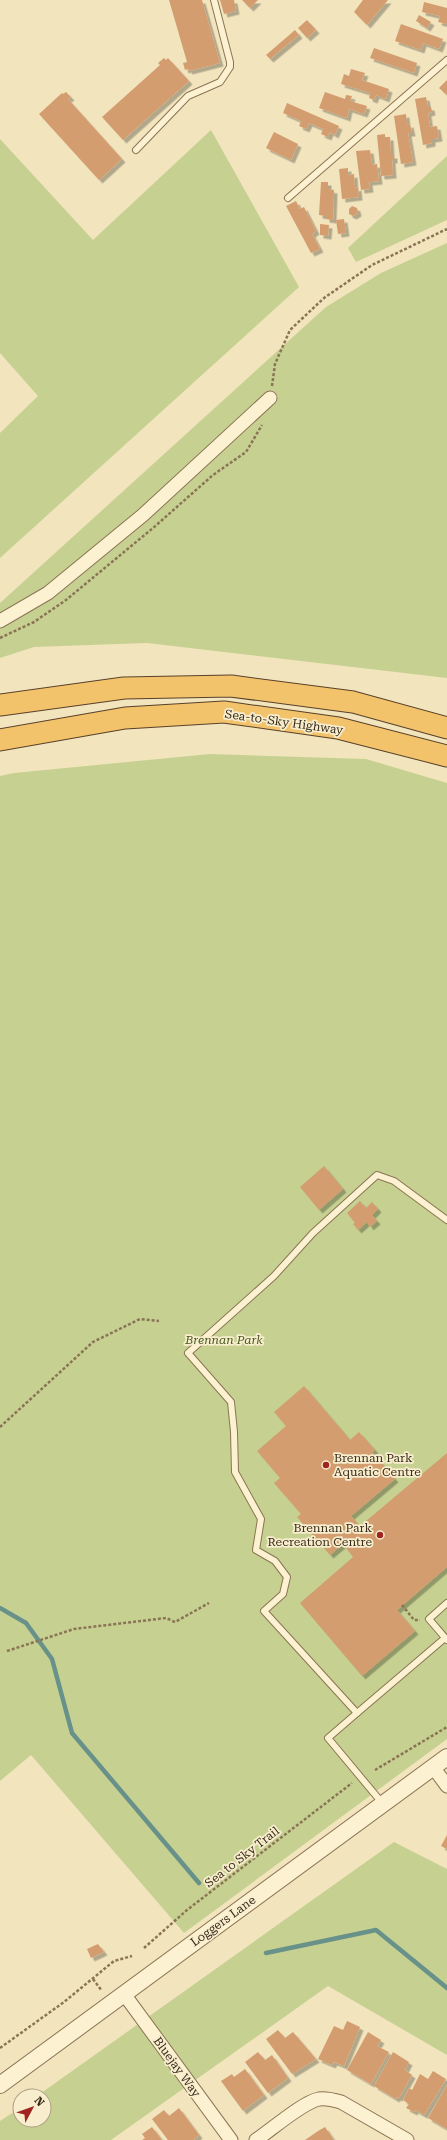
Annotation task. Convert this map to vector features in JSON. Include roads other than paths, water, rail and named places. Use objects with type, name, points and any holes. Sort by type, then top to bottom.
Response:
[{"type":"highway","points":[[0,706],[124,688],[231,686],[353,702],[447,728]]},
{"type":"highway","name":"Sea-to-Sky Highway","points":[[0,740],[125,718],[224,712],[338,728],[447,756]]},
{"type":"street","points":[[0,621],[48,593],[142,515],[270,398]]},
{"type":"street","name":"Loggers Lane","points":[[0,2085],[447,1757]]},
{"type":"street","points":[[433,1767],[447,1786]]},
{"type":"street","name":"Bluejay Way","points":[[124,1994],[231,2140]]},
{"type":"street","points":[[256,2140],[307,2104],[319,2099],[330,2099],[341,2102],[407,2140]]},
{"type":"lane","points":[[136,150],[188,96],[220,82],[230,67],[214,0]]},
{"type":"lane","points":[[288,198],[447,60]]},
{"type":"lane","points":[[357,1713],[264,1611],[283,1594],[287,1577],[275,1561],[256,1550],[261,1520],[236,1472],[231,1402],[188,1353],[274,1276],[313,1233],[377,1175],[394,1181],[447,1220]]},
{"type":"lane","points":[[383,1804],[328,1738],[446,1639],[429,1619],[447,1603]]},
{"type":"waterway","points":[[0,1608],[26,1623],[52,1659],[72,1733],[199,1883]]},
{"type":"waterway","points":[[266,1953],[376,1930],[447,1988]]},
{"type":"place","name":"Brennan Park Aquatic Centre","points":[[326,1465]]},
{"type":"place","name":"Brennan Park Recreation Centre","points":[[380,1535]]},
{"type":"park label","name":"Brennan Park","points":[[224,1340]]}]
